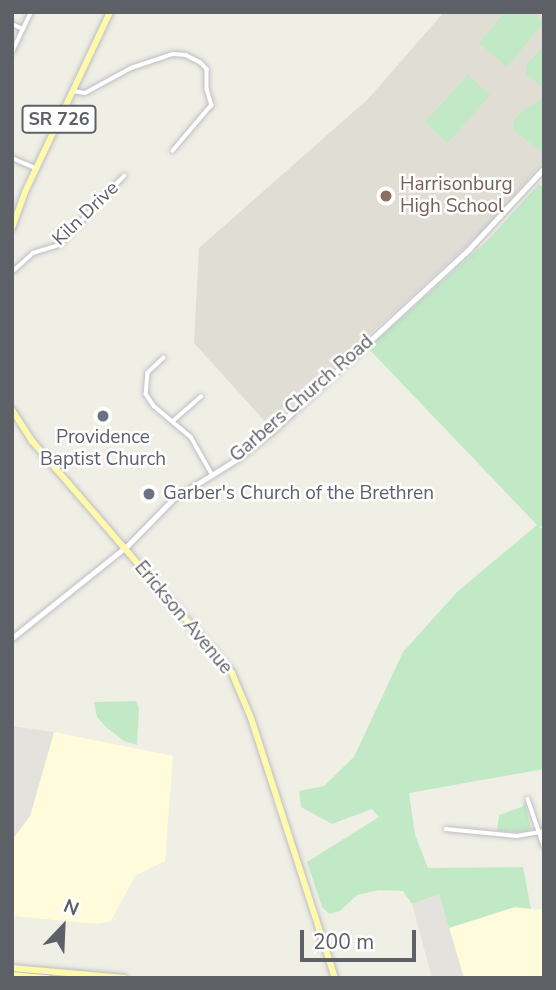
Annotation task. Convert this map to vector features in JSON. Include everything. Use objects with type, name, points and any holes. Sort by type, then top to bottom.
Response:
[{"type":"main road","name":"SR 726","points":[[12,228],[36,168],[110,12]]},
{"type":"main road","name":"Erickson Avenue","points":[[13,411],[32,441],[219,655],[240,688],[335,978]]},
{"type":"main road","points":[[12,968],[125,978]]},
{"type":"main road","points":[[12,975],[48,978]]},
{"type":"street","points":[[12,52],[31,12]]},
{"type":"street","points":[[12,24],[23,29]]},
{"type":"street","points":[[73,91],[85,93],[131,68],[173,54],[186,55],[200,62],[207,69],[207,89],[212,105],[173,150]]},
{"type":"street","points":[[12,158],[36,168]]},
{"type":"street","name":"Garbers Church Road","points":[[12,638],[124,548],[171,501],[271,432],[469,250],[544,168]]},
{"type":"street","name":"Kiln Drive","points":[[12,272],[33,253],[59,245],[124,176]]},
{"type":"street","points":[[164,358],[148,373],[145,388],[153,404],[194,440],[212,474]]},
{"type":"street","points":[[173,421],[201,397]]},
{"type":"street","points":[[528,799],[544,846]]},
{"type":"street","points":[[446,829],[517,836],[541,831]]},
{"type":"shaded area","name":"Harrisonburg High School","points":[[444,12],[544,12],[544,161],[484,230],[269,426],[194,343],[199,248],[368,99]]},
{"type":"shaded area","points":[[12,726],[54,732],[30,816],[12,840]]},
{"type":"shaded area","points":[[54,732],[173,756],[165,861],[135,876],[111,921],[98,924],[12,916],[12,840],[30,816]]},
{"type":"shaded area","points":[[439,894],[464,978],[432,978],[412,904]]},
{"type":"shaded area","points":[[515,907],[544,910],[544,978],[464,978],[449,928]]},
{"type":"green space","points":[[505,12],[532,12],[544,22],[507,67],[479,43]]},
{"type":"green space","points":[[544,46],[544,89],[526,74],[526,65]]},
{"type":"green space","points":[[468,75],[490,95],[447,143],[425,123]]},
{"type":"green space","points":[[542,99],[542,152],[514,131],[514,120],[523,110]]},
{"type":"green space","points":[[539,184],[544,188],[544,527],[539,526],[544,531],[544,769],[409,793],[415,835],[428,868],[523,867],[531,909],[515,907],[449,928],[439,894],[412,904],[403,891],[379,890],[357,895],[340,911],[329,914],[322,907],[307,862],[379,817],[372,809],[332,824],[301,807],[299,791],[324,786],[354,757],[403,652],[457,592],[537,525],[368,348],[487,241]]},
{"type":"green space","points":[[136,701],[139,709],[137,745],[124,741],[107,728],[97,717],[94,702]]},
{"type":"green space","points":[[525,802],[531,829],[526,832],[497,831],[499,815],[522,807]]},
{"type":"place","name":"Harrisonburg High School","points":[[386,196]]},
{"type":"place","name":"Providence Baptist Church","points":[[103,416]]},
{"type":"place","name":"Garber's Church of the Brethren","points":[[149,494]]}]
